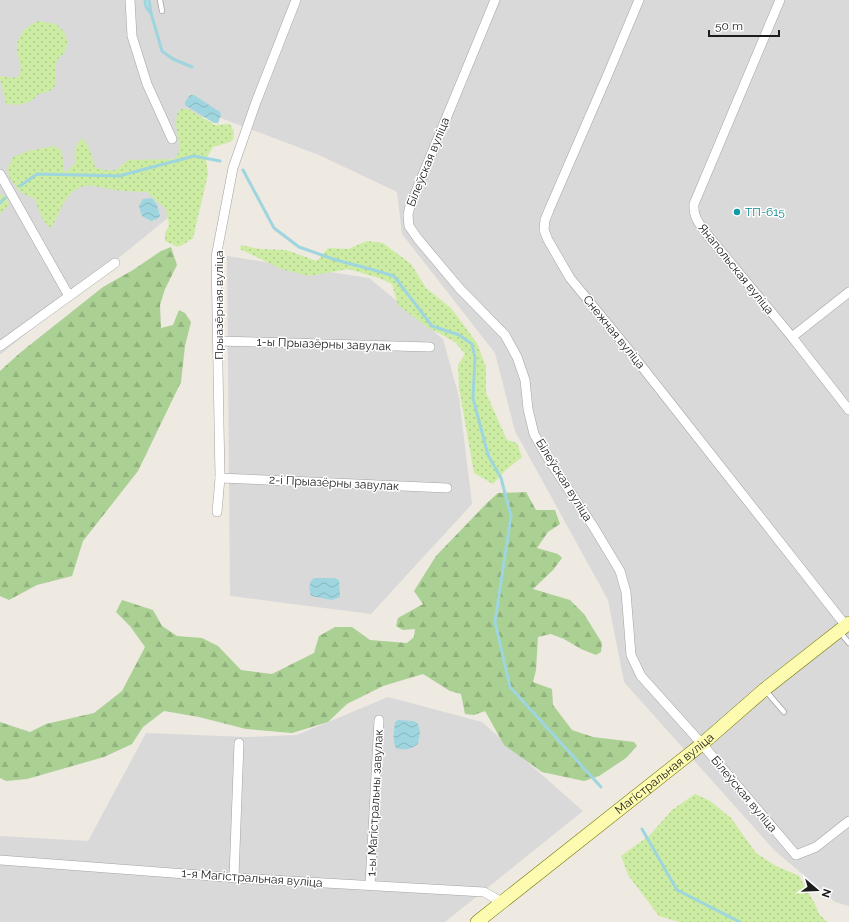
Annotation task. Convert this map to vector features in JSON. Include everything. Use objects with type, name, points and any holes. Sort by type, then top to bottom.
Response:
[{"type":"street","points":[[130,0],[132,36],[147,84],[172,139]]},
{"type":"street","name":"Прыазёрная вуліца","points":[[217,512],[220,478],[216,257],[233,168],[256,102],[296,0]]},
{"type":"street","name":"Білеўская вуліца","points":[[495,0],[410,206],[408,215],[409,226],[460,289],[505,335],[517,357],[525,380],[528,409],[534,434],[620,571],[626,592],[631,655],[642,676],[796,855],[816,847],[849,821]]},
{"type":"street","name":"Снежная вуліца","points":[[639,0],[549,210],[545,220],[544,230],[570,278],[628,349],[845,627]]},
{"type":"street","name":"Янапольская вуліца","points":[[780,0],[694,204],[694,212],[696,220],[705,232],[792,337],[849,410]]},
{"type":"street","points":[[0,174],[69,296]]},
{"type":"street","points":[[0,346],[115,263]]},
{"type":"street","points":[[792,337],[849,292]]},
{"type":"street","name":"1-ы Прыазёрны завулак","points":[[218,340],[430,347]]},
{"type":"street","name":"2-і Прыазёрны завулак","points":[[220,478],[447,488]]},
{"type":"street","name":"Магістральная вуліца","points":[[477,922],[702,744],[765,689],[845,627]]},
{"type":"street","name":"1-ы Магістральны завулак","points":[[370,885],[379,720]]},
{"type":"street","points":[[234,877],[239,743]]},
{"type":"street","name":"1-я Магістральная вуліца","points":[[0,860],[234,877],[484,892],[502,902]]},
{"type":"lane","points":[[160,0],[162,11]]},
{"type":"lane","points":[[845,627],[849,643]]},
{"type":"lane","points":[[765,689],[784,712]]},
{"type":"shaded area","points":[[0,0],[849,0],[849,906],[835,902],[774,850],[624,682],[608,600],[515,431],[495,353],[402,234],[397,192],[319,155],[205,112],[170,216],[0,355]]},
{"type":"shaded area","points":[[227,256],[369,278],[443,339],[459,397],[472,504],[371,614],[230,596]]},
{"type":"shaded area","points":[[388,697],[482,722],[583,811],[445,922],[0,922],[0,836],[88,841],[146,733],[247,737],[297,735]]},
{"type":"green space","points":[[38,21],[56,24],[64,32],[68,43],[64,53],[57,60],[55,69],[56,85],[50,91],[39,94],[31,101],[18,105],[6,104],[0,76],[17,78],[21,68],[17,43],[24,30]]},
{"type":"green space","points":[[180,109],[188,109],[215,125],[230,124],[234,132],[233,140],[213,147],[206,159],[208,174],[193,238],[178,247],[165,241],[165,234],[169,225],[166,209],[147,192],[116,190],[95,186],[84,186],[78,188],[67,198],[51,228],[43,219],[35,199],[20,192],[9,177],[8,168],[13,157],[28,151],[54,146],[61,150],[64,163],[63,170],[66,172],[75,163],[76,149],[82,138],[89,148],[95,167],[103,170],[116,170],[128,160],[175,159],[179,152],[176,119]]},
{"type":"green space","points":[[0,194],[7,198],[9,205],[0,214]]},
{"type":"green space","points":[[367,241],[383,243],[411,264],[426,288],[451,308],[477,343],[486,367],[486,393],[507,440],[517,443],[522,457],[506,470],[493,484],[474,473],[459,388],[458,365],[465,354],[455,342],[427,327],[398,305],[392,284],[379,278],[348,269],[309,276],[281,269],[240,249],[241,245],[260,249],[286,250],[317,261],[328,248],[348,249]]},
{"type":"green space","points":[[171,247],[177,265],[165,289],[160,305],[161,328],[173,325],[179,310],[185,313],[191,322],[185,346],[181,382],[138,471],[83,541],[72,576],[37,585],[9,600],[0,596],[0,371],[21,352],[103,287],[133,270],[161,251]]},
{"type":"green space","points":[[526,492],[536,510],[555,510],[560,524],[548,532],[537,548],[558,554],[562,558],[553,570],[533,589],[570,600],[584,614],[602,643],[601,652],[596,655],[551,634],[538,637],[536,670],[533,682],[552,689],[553,705],[572,730],[593,737],[634,742],[637,746],[626,758],[599,776],[584,781],[542,772],[504,745],[485,711],[474,715],[465,714],[461,694],[450,691],[423,674],[383,686],[347,704],[328,722],[292,733],[246,729],[199,717],[164,711],[143,727],[132,744],[104,757],[27,779],[6,781],[0,778],[0,722],[30,732],[46,724],[94,713],[122,691],[145,647],[130,626],[116,612],[122,600],[153,610],[162,626],[177,636],[202,638],[218,646],[241,670],[272,674],[314,653],[319,636],[335,627],[352,627],[370,640],[407,643],[414,637],[415,629],[403,630],[396,626],[398,618],[423,604],[414,591],[436,556],[498,493]]},
{"type":"green space","points":[[695,794],[710,801],[731,818],[756,853],[776,866],[799,876],[819,914],[827,922],[679,922],[659,916],[628,875],[621,856],[650,835],[672,810]]},
{"type":"water","points":[[190,95],[194,95],[220,112],[221,115],[218,123],[214,123],[185,105],[185,102]]},
{"type":"water","points":[[152,198],[157,205],[160,216],[151,221],[142,216],[139,206],[143,199]]},
{"type":"water","points":[[314,578],[334,578],[339,580],[340,597],[332,600],[311,596],[310,586]]},
{"type":"water","points":[[398,720],[414,721],[418,724],[420,732],[418,744],[408,749],[396,748],[394,742],[394,732],[395,722]]},
{"type":"waterway","points":[[145,0],[146,7],[151,13]]},
{"type":"waterway","points":[[149,0],[151,13],[162,51],[173,59],[192,67]]},
{"type":"waterway","points":[[20,186],[37,174],[119,176],[194,156],[220,161]]},
{"type":"waterway","points":[[243,170],[274,228],[299,247],[336,260],[394,276],[432,326],[459,335],[472,344],[475,358],[473,398],[488,455],[501,478],[511,516],[495,622],[510,687],[601,787]]},
{"type":"waterway","points":[[0,203],[5,198]]},
{"type":"waterway","points":[[642,829],[677,890],[740,922]]},
{"type":"place","name":"ТП-615","points":[[737,212]]}]
